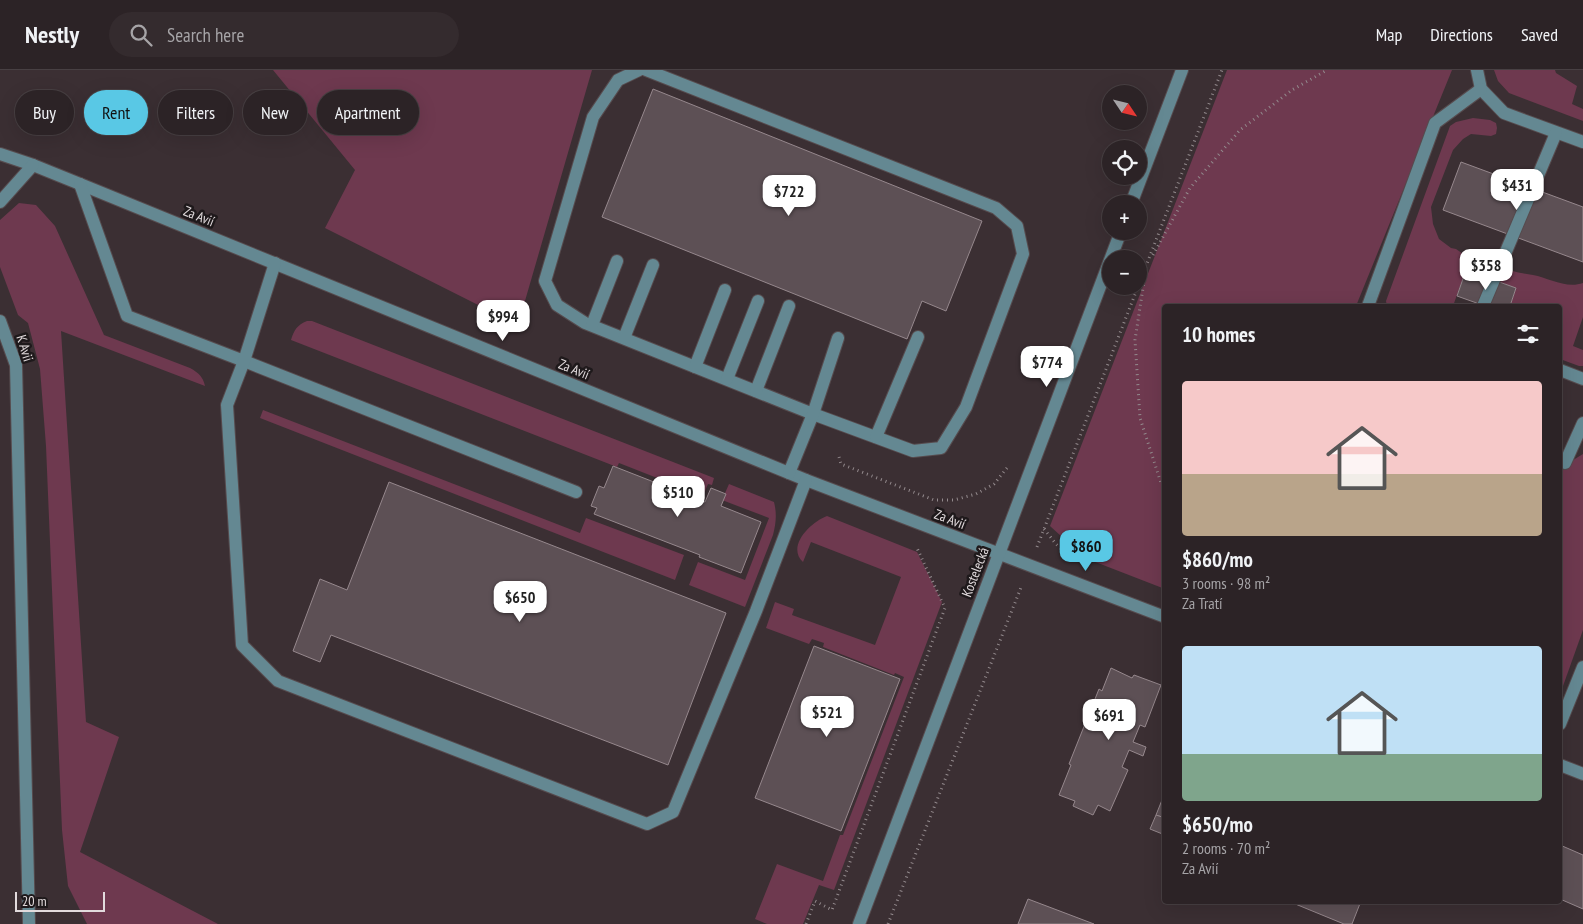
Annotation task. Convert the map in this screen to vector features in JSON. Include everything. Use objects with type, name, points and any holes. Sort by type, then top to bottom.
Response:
[{"type":"street","points":[[639,70],[618,80],[593,117],[545,281],[558,305],[592,325],[813,414],[913,451],[941,448],[966,408],[1023,254],[1017,226],[996,208],[646,70]]},
{"type":"street","points":[[1134,195],[1182,70]]},
{"type":"street","points":[[1476,70],[1481,89],[1504,113],[1583,142]]},
{"type":"street","points":[[1369,304],[1435,123],[1481,89]]},
{"type":"street","points":[[1484,304],[1556,133]]},
{"type":"street","name":"Za Avií","points":[[0,154],[80,184],[806,480],[1162,616]]},
{"type":"street","points":[[0,202],[33,165]]},
{"type":"street","points":[[80,184],[127,316],[576,492]]},
{"type":"street","name":"Kostelecká","points":[[859,924],[1118,240]]},
{"type":"street","points":[[592,325],[617,261]]},
{"type":"street","points":[[275,263],[244,361],[227,405],[242,645],[278,681],[647,824],[673,812],[756,611],[806,480]]},
{"type":"street","points":[[624,338],[653,265]]},
{"type":"street","points":[[695,366],[724,290]]},
{"type":"street","points":[[727,379],[758,301]]},
{"type":"street","points":[[756,391],[790,306]]},
{"type":"street","name":"K Avii","points":[[0,321],[16,365],[29,924]]},
{"type":"street","points":[[876,437],[918,337]]},
{"type":"street","points":[[789,473],[813,414],[838,338]]},
{"type":"street","points":[[1562,371],[1583,379]]},
{"type":"street","points":[[1562,462],[1565,463],[1583,423]]},
{"type":"street","points":[[1562,719],[1583,667]]},
{"type":"street","points":[[1562,766],[1583,774]]},
{"type":"path","points":[[1147,264],[1222,70]]},
{"type":"path","points":[[1147,265],[1190,188],[1240,130],[1292,90],[1327,70]]},
{"type":"path","points":[[888,924],[1135,295]]},
{"type":"path","points":[[1142,295],[1135,340],[1140,418],[1162,485]]},
{"type":"path","points":[[839,457],[840,464],[934,500],[954,500],[976,494],[994,484],[1008,467]]},
{"type":"path","points":[[806,924],[815,902],[832,910],[945,608],[904,518]]},
{"type":"shaded area","points":[[273,70],[592,70],[518,325],[325,228],[355,170],[326,135],[419,135],[419,90],[317,90],[317,124],[307,111],[307,90],[289,90]]},
{"type":"shaded area","points":[[1227,70],[1452,70],[1357,304],[1162,304],[1162,588],[1085,558],[1050,526],[1140,295],[1147,295],[1147,276]]},
{"type":"shaded area","points":[[1494,70],[1555,70],[1556,73],[1577,86],[1572,104],[1583,109],[1583,121],[1509,93],[1498,81]]},
{"type":"shaded area","points":[[1473,118],[1490,120],[1496,123],[1497,128],[1496,134],[1491,136],[1471,134],[1463,139],[1453,150],[1431,207],[1433,224],[1439,239],[1466,256],[1467,267],[1454,304],[1387,304],[1386,301],[1450,126],[1456,122]]},
{"type":"shaded area","points":[[19,203],[36,205],[55,226],[104,335],[190,368],[200,376],[205,386],[61,331],[86,722],[119,737],[80,852],[218,924],[87,924],[68,886],[62,830],[46,446],[40,369],[28,323],[18,315],[0,267],[0,220]]},
{"type":"shaded area","points":[[1513,271],[1539,276],[1564,284],[1577,285],[1583,283],[1583,317],[1573,346],[1583,350],[1583,366],[1562,360],[1562,304],[1511,304],[1516,288],[1496,281]]},
{"type":"shaded area","points":[[307,321],[312,321],[714,478],[712,485],[708,484],[703,496],[619,463],[617,467],[291,340],[296,328]]},
{"type":"shaded area","points":[[263,410],[580,533],[586,518],[684,555],[675,580],[260,418]]},
{"type":"shaded area","points":[[1583,454],[1583,630],[1563,686],[1562,686],[1562,467]]},
{"type":"shaded area","points":[[729,484],[774,502],[776,511],[773,535],[745,607],[689,585],[698,562],[745,580],[769,518],[722,500]]},
{"type":"shaded area","points":[[827,516],[917,552],[942,602],[834,890],[819,885],[803,924],[767,924],[755,919],[777,864],[823,881],[840,835],[843,835],[904,677],[895,673],[894,675],[823,647],[824,643],[812,639],[809,644],[766,628],[775,602],[794,609],[792,615],[875,645],[901,577],[811,542],[803,562],[798,556],[799,542],[814,523]]},
{"type":"building","points":[[653,89],[982,221],[946,311],[922,301],[907,339],[602,217]]},
{"type":"building","points":[[1461,162],[1583,207],[1583,262],[1443,210]]},
{"type":"building","points":[[1466,270],[1516,288],[1511,304],[1479,304],[1457,296]]},
{"type":"building","points":[[613,466],[705,502],[711,488],[726,494],[721,506],[761,522],[741,573],[594,514],[597,508],[591,506],[599,486],[604,488]]},
{"type":"building","points":[[389,482],[726,613],[668,765],[331,635],[320,662],[293,651],[320,579],[347,590]]},
{"type":"building","points":[[814,646],[900,679],[841,831],[755,798]]},
{"type":"building","points":[[1111,668],[1132,678],[1134,675],[1161,685],[1145,727],[1140,725],[1133,742],[1146,747],[1143,756],[1129,750],[1122,767],[1128,770],[1110,811],[1098,805],[1093,815],[1073,806],[1075,801],[1059,795],[1071,765],[1069,764],[1099,689],[1102,691]]},
{"type":"building","points":[[1162,800],[1162,817],[1156,815]]},
{"type":"building","points":[[1156,815],[1162,817],[1162,834],[1150,829]]},
{"type":"building","points":[[1562,846],[1583,855],[1583,909],[1562,900]]},
{"type":"building","points":[[1028,899],[1094,924],[1018,924]]},
{"type":"building","points":[[1295,904],[1360,904],[1352,924],[1344,924]]}]
